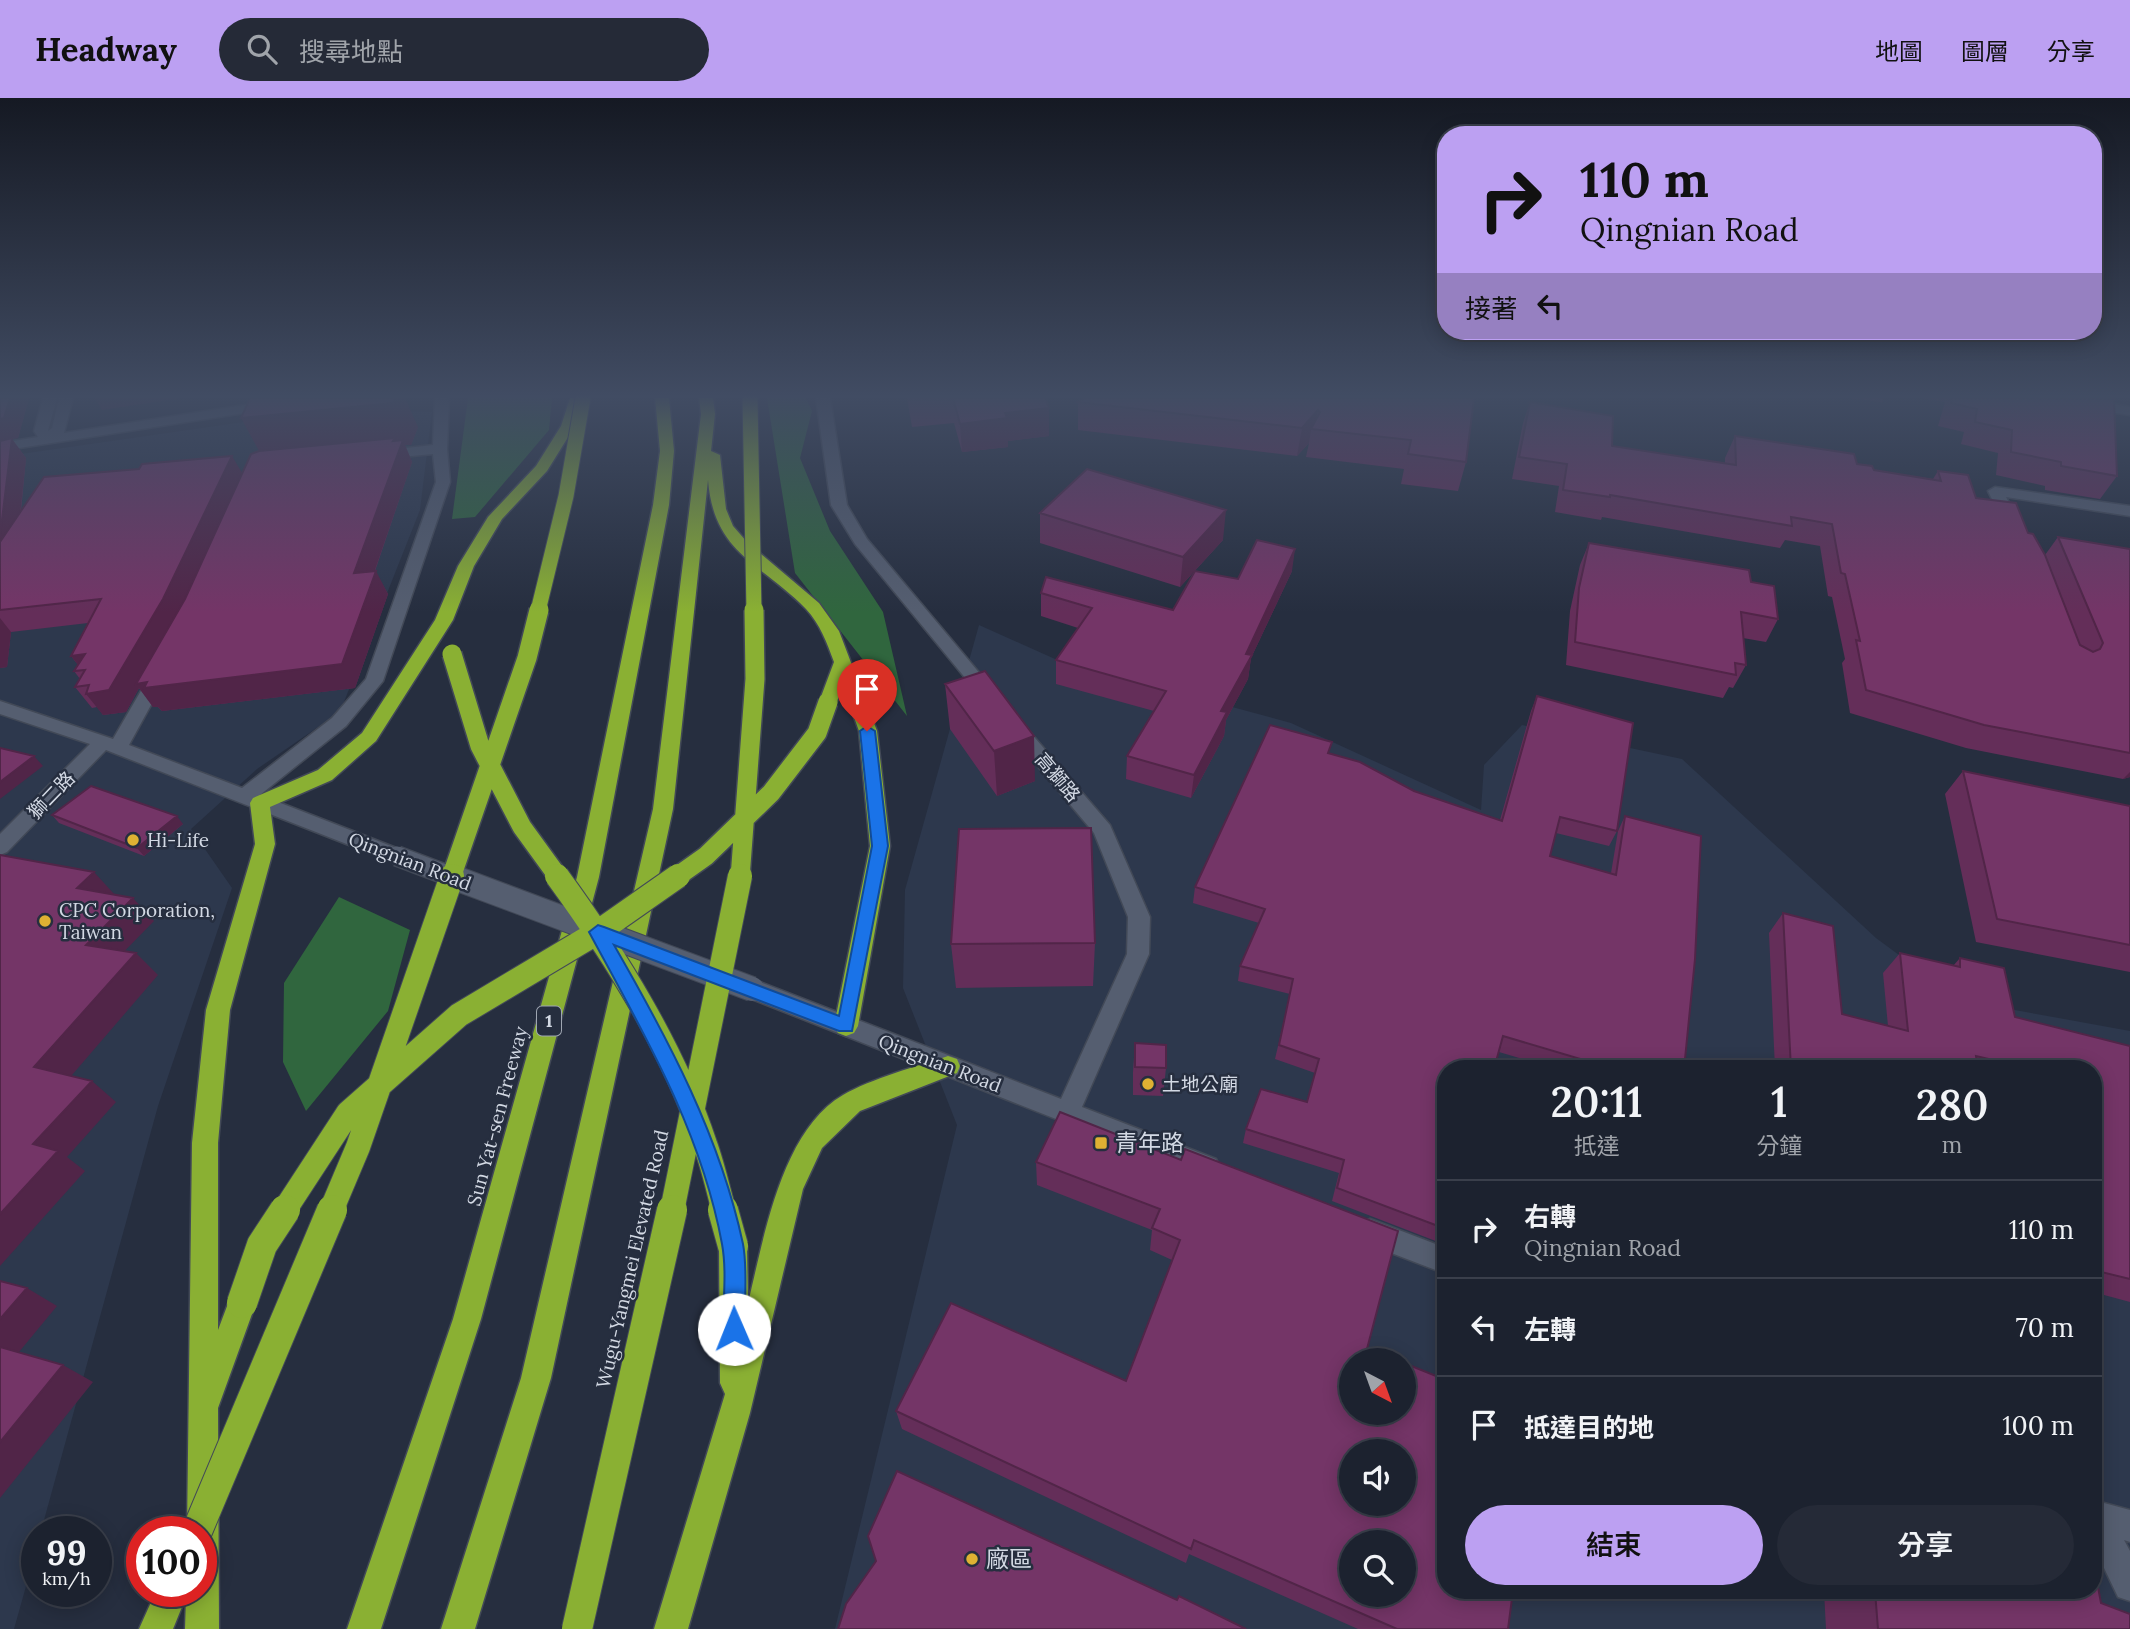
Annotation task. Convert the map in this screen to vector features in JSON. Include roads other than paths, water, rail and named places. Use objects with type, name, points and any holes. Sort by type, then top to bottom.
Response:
[{"type":"highway","points":[[202,1629],[205,1143],[218,1010],[265,844],[252,800],[325,775],[369,737],[444,620],[466,566],[496,517],[541,469]]},
{"type":"highway","points":[[203,1516],[358,1147],[527,658],[571,469]]},
{"type":"highway","name":"Sun Yat-sen Freeway","points":[[365,1629],[467,1319],[588,877],[661,505],[665,469]]},
{"type":"highway","points":[[458,1629],[536,1378],[663,808],[700,469]]},
{"type":"highway","points":[[714,469],[718,509],[726,527],[741,545],[813,607],[833,635],[867,731],[880,846],[846,1026]]},
{"type":"highway","name":"Wugu-Yangmei Elevated Road","points":[[577,1629],[694,1114],[743,863],[755,679],[751,469]]},
{"type":"highway","points":[[444,620],[480,746],[522,827],[598,932],[661,1043],[705,1143],[733,1246],[735,1413]]},
{"type":"highway","points":[[203,1413],[262,1245],[348,1112],[459,1015],[598,932],[706,856],[771,793],[817,733],[843,662]]},
{"type":"highway","points":[[671,1629],[735,1413],[790,1188],[813,1140],[851,1103],[948,1066]]},
{"type":"highway","points":[[156,1629],[165,1607]]},
{"type":"street","points":[[252,800],[339,722],[374,681],[443,482],[442,469]]},
{"type":"street","name":"高獅路","points":[[834,469],[839,505],[861,541],[1102,830],[1139,917],[1138,954],[1067,1112]]},
{"type":"street","points":[[2020,540],[1995,491],[2130,511]]},
{"type":"street","name":"獅二路","points":[[0,847],[110,745],[169,655]]},
{"type":"street","name":"Qingnian Road","points":[[0,708],[110,745],[752,989],[1231,1177]]},
{"type":"street","points":[[1345,1222],[1437,1258]]},
{"type":"street","points":[[2102,1518],[2130,1526]]},
{"type":"street","points":[[2102,1531],[2130,1585]]},
{"type":"place","name":"Hi-Life","points":[[133,840]]},
{"type":"place","name":"CPC Corporation, Taiwan","points":[[45,921]]},
{"type":"place","name":"土地公廟","points":[[1148,1084]]},
{"type":"place","name":"青年路","points":[[1101,1143]]},
{"type":"place","name":"廠區","points":[[972,1559]]}]
